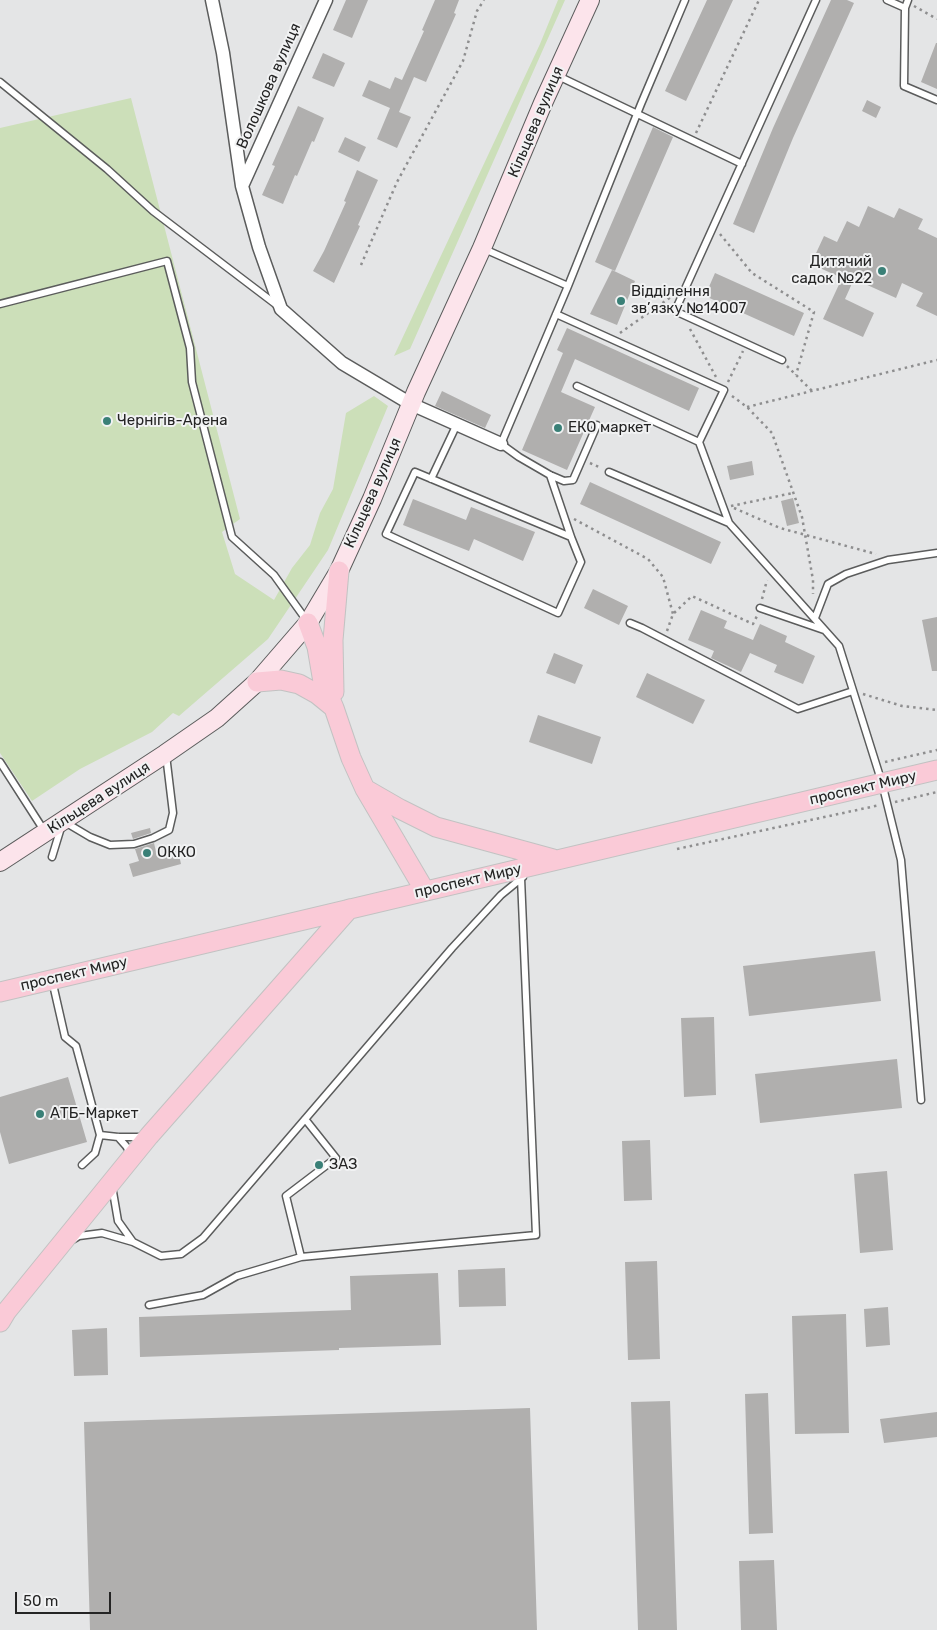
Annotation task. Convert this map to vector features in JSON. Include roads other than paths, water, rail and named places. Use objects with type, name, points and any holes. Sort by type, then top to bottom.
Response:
[{"type":"main road","name":"Кільцева вулиця","points":[[0,862],[217,718],[257,682],[308,623],[338,571],[372,499],[411,404],[482,248],[590,0]]},
{"type":"main road","points":[[334,708],[333,640],[338,571]]},
{"type":"main road","points":[[308,623],[317,647],[322,682],[334,708],[351,758],[366,789],[425,891]]},
{"type":"main road","points":[[257,682],[281,680],[300,684],[318,694],[334,708]]},
{"type":"main road","name":"проспект Миру","points":[[0,992],[937,770]]},
{"type":"main road","points":[[366,789],[436,827],[557,860]]},
{"type":"main road","points":[[0,1322],[6,1312],[149,1136],[349,909]]},
{"type":"street","points":[[212,0],[223,53],[242,186],[281,309],[342,363],[411,404],[501,444]]},
{"type":"street","name":"Волошкова вулиця","points":[[242,186],[326,0]]},
{"type":"lane","points":[[597,425],[573,480],[564,481],[550,475],[501,444],[685,0]]},
{"type":"lane","points":[[782,360],[675,311],[816,0]]},
{"type":"lane","points":[[887,0],[907,3],[904,86],[937,100]]},
{"type":"lane","points":[[556,75],[742,164]]},
{"type":"lane","points":[[0,82],[107,169],[153,211],[281,309]]},
{"type":"lane","points":[[482,248],[568,286]]},
{"type":"lane","points":[[0,304],[168,261],[190,348],[192,382],[232,537],[274,575],[308,623]]},
{"type":"lane","points":[[556,314],[724,390],[699,442],[728,523],[839,646],[882,783],[901,860],[921,1100]]},
{"type":"lane","points":[[577,386],[699,442]]},
{"type":"lane","points":[[431,478],[457,424]]},
{"type":"lane","points":[[550,475],[570,537],[581,562],[558,613],[386,534],[415,472],[570,537]]},
{"type":"lane","points":[[609,472],[728,523]]},
{"type":"lane","points":[[814,618],[828,584],[840,577],[888,560],[937,553]]},
{"type":"lane","points":[[760,608],[825,630]]},
{"type":"lane","points":[[630,623],[798,709],[853,691]]},
{"type":"lane","points":[[52,857],[63,821],[90,837],[110,845],[134,844],[169,830],[173,813],[165,754]]},
{"type":"lane","points":[[0,762],[46,833]]},
{"type":"lane","points":[[58,1248],[79,1236],[102,1233],[133,1242],[161,1256],[181,1254],[204,1238],[452,948],[520,878],[557,860]]},
{"type":"lane","points":[[149,1305],[203,1295],[237,1276],[301,1257],[536,1235],[520,878]]},
{"type":"lane","points":[[52,979],[65,1037],[76,1046],[100,1135],[95,1153],[82,1164]]},
{"type":"lane","points":[[301,1257],[286,1196],[336,1158],[305,1119]]},
{"type":"lane","points":[[100,1135],[118,1137],[149,1136]]},
{"type":"lane","points":[[118,1137],[132,1157]]},
{"type":"lane","points":[[112,1182],[118,1221],[133,1242]]},
{"type":"place","name":"Дитячий садок №22","points":[[882,271]]},
{"type":"place","name":"Відділення зв’язку №14007","points":[[621,301]]},
{"type":"place","name":"Чернігів-Арена","points":[[107,421]]},
{"type":"place","name":"ЕКО маркет","points":[[558,428]]},
{"type":"place","name":"ОККО","points":[[147,853]]},
{"type":"place","name":"АТБ-Маркет","points":[[40,1114]]},
{"type":"place","name":"ЗАЗ","points":[[319,1165]]}]
